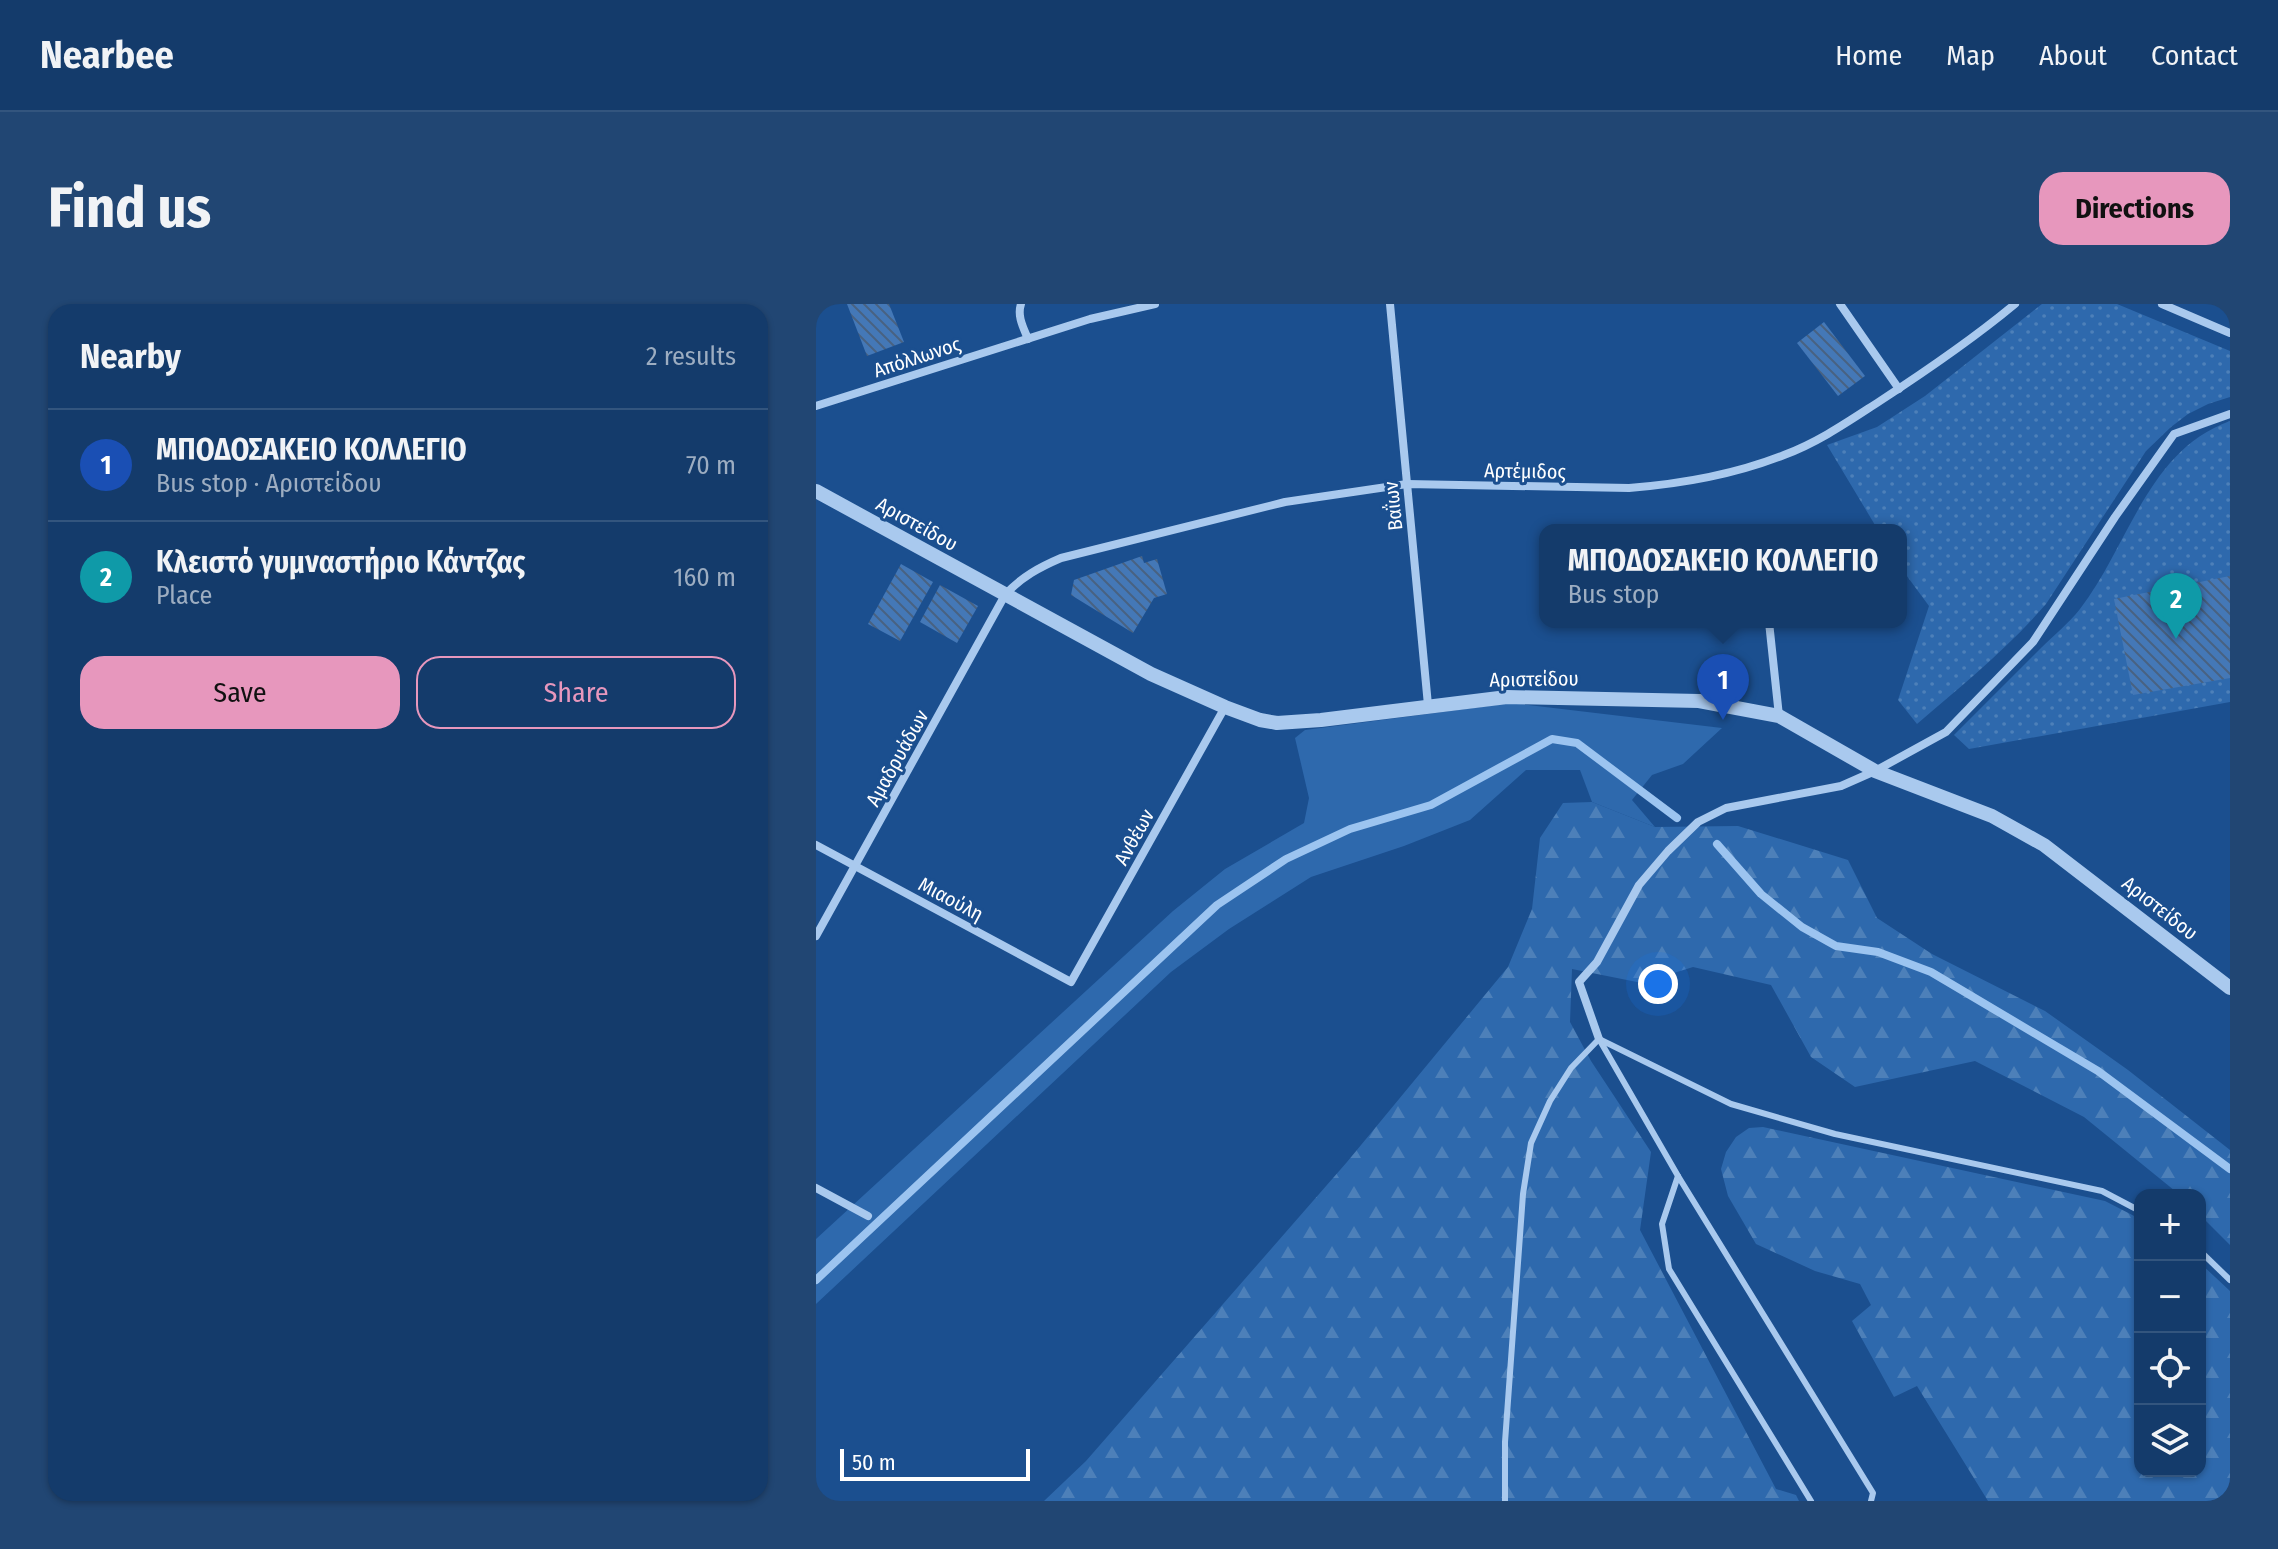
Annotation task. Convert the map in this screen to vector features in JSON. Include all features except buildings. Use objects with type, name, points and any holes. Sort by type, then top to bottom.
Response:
[{"type":"street","points":[[1021,304],[1020,318],[1028,339]]},
{"type":"street","name":"Απόλλωνος","points":[[816,406],[1090,319],[1155,304]]},
{"type":"street","name":"Βαΐων","points":[[1390,304],[1428,705]]},
{"type":"street","points":[[1840,304],[1899,389]]},
{"type":"street","name":"Αρτέμιδος","points":[[1005,595],[1036,570],[1061,558],[1285,502],[1407,484],[1629,488],[1674,483],[1783,456],[1812,443],[1899,389],[2015,304]]},
{"type":"street","points":[[2162,304],[2230,333]]},
{"type":"street","points":[[1599,1039],[1579,982],[1597,962],[1639,885],[1668,851],[1698,822],[1726,808],[1841,786],[1946,732],[2033,642],[2174,434],[2230,414]]},
{"type":"street","name":"Αριστείδου","points":[[816,491],[1151,674],[1260,720],[1277,723],[1321,720],[1507,697],[1699,701],[1779,716],[1875,771],[1992,816],[2044,845],[2230,988]]},
{"type":"street","name":"Αμαδρυάδων","points":[[816,936],[1005,595]]},
{"type":"street","points":[[1770,628],[1779,716]]},
{"type":"street","name":"Ανθέων","points":[[1071,982],[1225,707]]},
{"type":"street","name":"Μιαούλη","points":[[816,845],[1071,982]]},
{"type":"street","points":[[816,1188],[868,1216]]},
{"type":"lane","points":[[1599,1039],[1872,1497],[1879,1501]]},
{"type":"lane","points":[[1599,1039],[1731,1104],[1835,1134],[2102,1191],[2134,1208]]},
{"type":"lane","points":[[1505,1501],[1505,1442],[1523,1194],[1531,1143],[1550,1101],[1571,1068],[1599,1039]]},
{"type":"lane","points":[[1678,1176],[1662,1224],[1669,1269],[1811,1501]]},
{"type":"lane","points":[[2206,1257],[2230,1280]]},
{"type":"green space","points":[[2042,304],[2117,304],[2230,351],[2230,397],[2188,414],[2146,451],[2046,604],[2000,652],[1917,724],[1898,700],[1929,606],[1907,576],[1907,524],[1874,524],[1827,445],[1877,427],[1925,396]]},
{"type":"green space","points":[[2230,421],[2230,702],[1969,749],[1954,735],[2080,609],[2159,477],[2179,454],[2202,435]]},
{"type":"green space","points":[[1512,703],[1722,728],[1683,764],[1652,775],[1632,800],[1655,827],[1592,802],[1580,770],[1526,770],[1470,820],[1311,877],[1229,929],[1171,972],[816,1304],[816,1239],[1173,911],[1225,869],[1304,823],[1309,798],[1295,738],[1305,730]]},
{"type":"green space","points":[[1592,802],[1655,827],[1738,826],[1848,860],[1877,918],[1932,954],[2045,1011],[2128,1070],[2230,1150],[2230,1245],[2206,1221],[2206,1189],[2173,1189],[2084,1117],[1975,1061],[1855,1087],[1811,1057],[1771,985],[1693,967],[1642,983],[1572,969],[1570,1022],[1591,1061],[1651,1152],[1640,1230],[1776,1489],[1796,1495],[1799,1501],[1044,1501],[1086,1461],[1347,1162],[1508,967],[1532,909],[1540,838],[1563,803]]},
{"type":"green space","points":[[1763,1127],[2105,1201],[2134,1216],[2134,1477],[2206,1477],[2206,1269],[2230,1291],[2230,1501],[1988,1501],[1917,1386],[1894,1397],[1852,1321],[1871,1305],[1860,1284],[1815,1271],[1756,1244],[1728,1196],[1721,1169],[1726,1152],[1736,1137],[1749,1128]]},
{"type":"waterway","points":[[816,1280],[1217,905],[1286,859],[1350,829],[1431,805],[1552,739],[1577,743],[1677,818]]},
{"type":"waterway","points":[[1717,844],[1761,894],[1802,927],[1836,946],[1878,952],[1931,972],[2098,1071],[2230,1169]]},
{"type":"place","name":"Κλειστό γυμναστήριο Κάντζας","points":[[2176,639]]},
{"type":"place","name":"ΜΠΟΔΟΣΑΚΕΙΟ ΚΟΛΛΕΓΙΟ","points":[[1723,720]]}]
